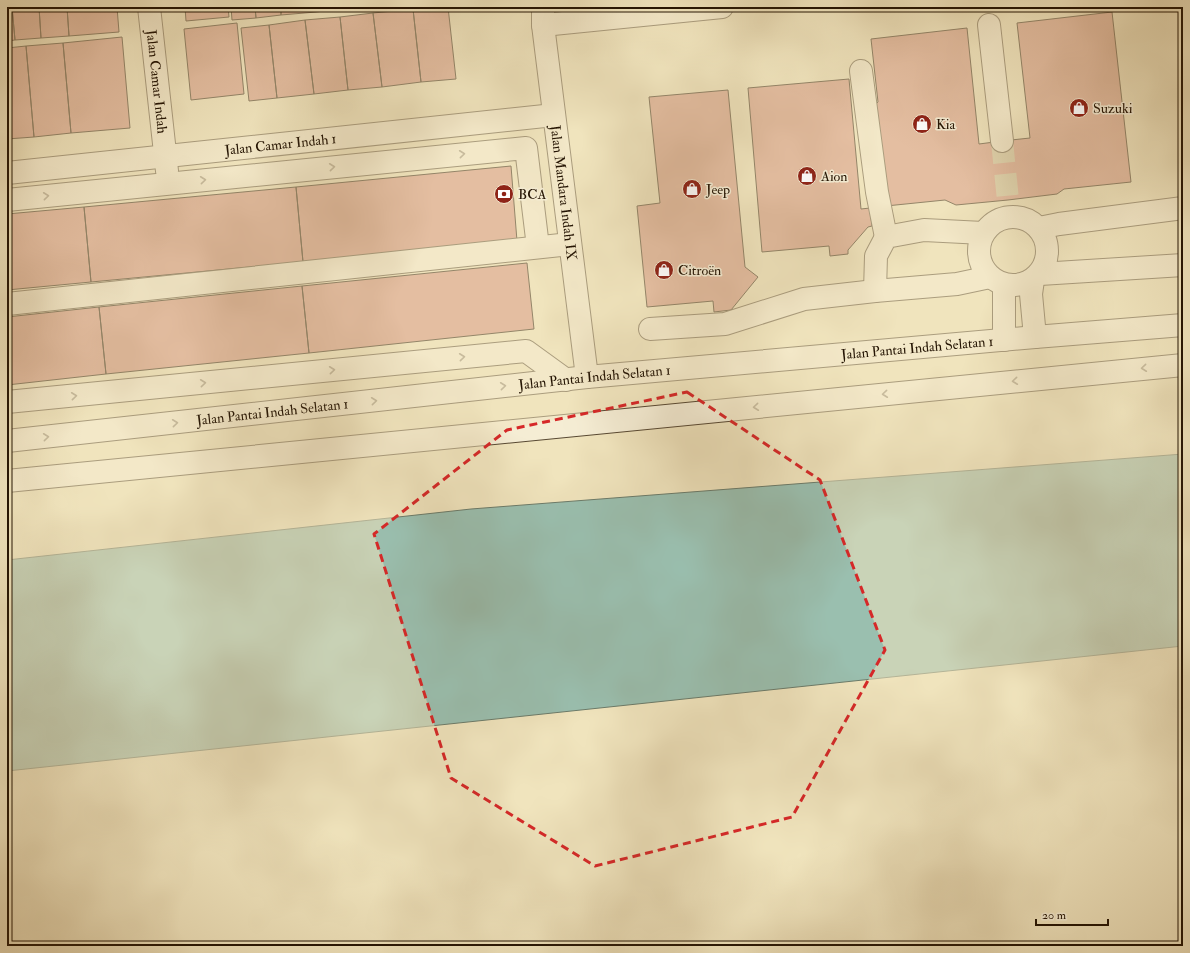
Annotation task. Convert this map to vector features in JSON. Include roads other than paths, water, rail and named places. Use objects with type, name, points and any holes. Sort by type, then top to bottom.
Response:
[{"type":"street","name":"Jalan Camar Indah","points":[[149,7],[169,184]]},
{"type":"street","points":[[543,16],[722,7]]},
{"type":"street","name":"Jalan Mandara Indah IX","points":[[543,16],[570,244],[576,378]]},
{"type":"street","points":[[989,25],[1002,141]]},
{"type":"street","points":[[861,71],[877,192],[886,237],[876,256],[875,292]]},
{"type":"street","name":"Jalan Camar Indah 1","points":[[7,173],[554,115]]},
{"type":"street","points":[[487,151],[503,121]]},
{"type":"street","points":[[7,200],[526,148],[538,247]]},
{"type":"street","points":[[1004,340],[997,281],[980,264],[978,248],[983,233],[1009,208],[1039,228],[1047,243],[1048,259],[1036,277],[1031,294],[1035,337]]},
{"type":"street","points":[[1039,228],[1066,223],[1183,208]]},
{"type":"street","points":[[886,237],[924,230],[983,233]]},
{"type":"street","points":[[7,304],[570,244]]},
{"type":"street","points":[[650,329],[725,324],[804,299],[997,281],[1019,286],[1036,277],[1183,265]]},
{"type":"street","name":"Jalan Pantai Indah Selatan 1","points":[[7,441],[576,378],[1183,325]]},
{"type":"street","points":[[7,402],[526,351],[576,378]]},
{"type":"street","points":[[7,481],[1183,365]]},
{"type":"tunnel","points":[[1002,141],[1008,200]]},
{"type":"place","name":"Suzuki","points":[[1079,108]]},
{"type":"place","name":"Kia","points":[[922,124]]},
{"type":"place","name":"Aion","points":[[807,176]]},
{"type":"place","name":"Jeep","points":[[692,189]]},
{"type":"place","name":"BCA","points":[[504,194]]},
{"type":"place","name":"Citroën","points":[[664,270]]}]
